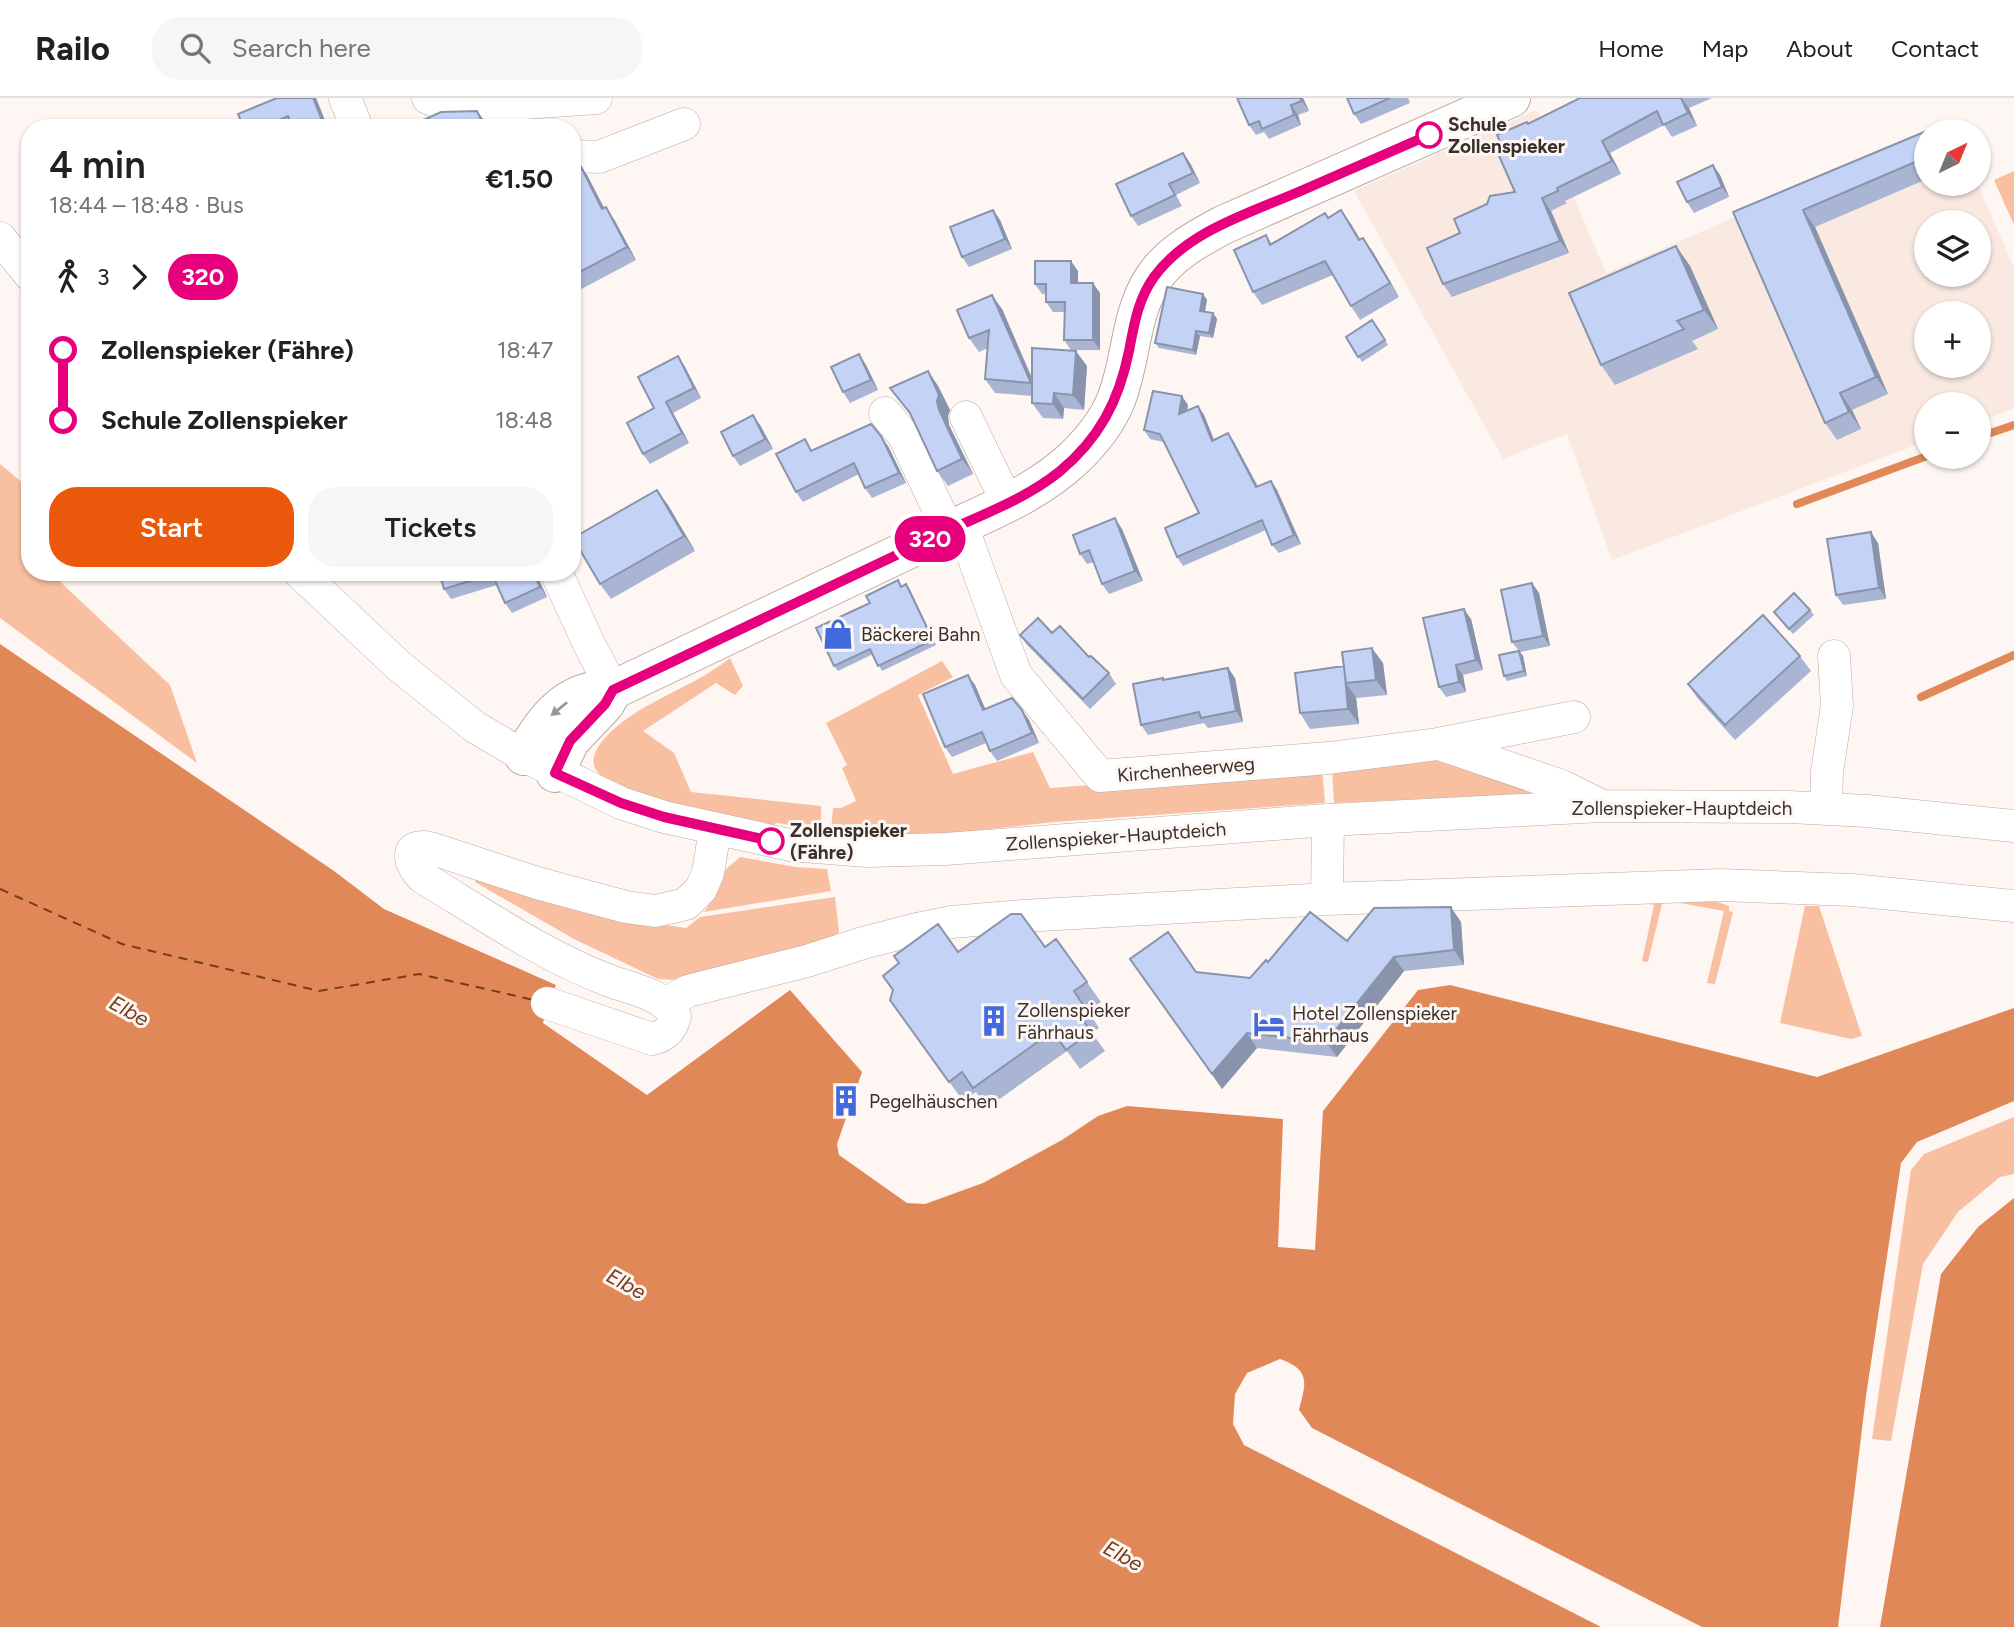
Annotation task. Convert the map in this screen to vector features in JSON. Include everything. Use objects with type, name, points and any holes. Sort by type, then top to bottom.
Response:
[{"type":"main road","points":[[540,765],[570,741],[605,704],[613,690],[955,526],[1008,504],[1058,472],[1093,437],[1116,400],[1135,318],[1144,295],[1154,277],[1185,247],[1223,225],[1504,99]]},
{"type":"street","points":[[345,98],[353,119]]},
{"type":"street","points":[[428,98],[454,108],[596,98]]},
{"type":"street","points":[[581,156],[599,157],[684,124]]},
{"type":"street","points":[[0,238],[21,264]]},
{"type":"street","points":[[885,413],[904,436],[955,526]]},
{"type":"street","points":[[966,417],[1008,504]]},
{"type":"street","name":"Kirchenheerweg","points":[[955,526],[1016,675],[1100,776],[1329,758],[1438,744],[1574,717]]},
{"type":"street","name":"Zollenspieker-Hauptdeich","points":[[309,581],[399,666],[475,727],[540,765],[621,803],[664,817],[790,845],[867,851],[946,849],[1328,820],[1602,806],[1704,805],[1826,809],[2014,826]]},
{"type":"street","points":[[560,581],[613,690]]},
{"type":"street","points":[[1826,809],[1827,772],[1837,706],[1834,656]]},
{"type":"street","name":"Kirchenheerweg","points":[[1438,744],[1562,786],[1602,806]]},
{"type":"street","points":[[1327,899],[1328,820]]},
{"type":"street","points":[[547,1003],[652,1039],[661,1037],[673,1024],[674,1016],[667,1003],[606,980],[512,932],[422,877],[411,867],[410,857],[414,849],[420,846],[430,848],[537,883],[626,907],[655,911],[686,904],[701,889],[708,873],[715,830]]},
{"type":"street","points":[[667,1003],[688,991],[807,961],[877,939],[952,922],[1022,915],[1327,899],[1721,885],[1852,890],[2014,906]]},
{"type":"shaded area","name":"Schule Zollenspieker","points":[[1537,110],[1606,273],[1914,140],[1914,196],[1983,196],[1989,210],[1914,210],[1914,287],[1991,287],[1991,214],[2014,268],[2014,408],[1991,417],[1991,392],[1914,392],[1914,446],[1612,560],[1567,434],[1503,459],[1354,191]]},
{"type":"shaded area","points":[[2014,171],[2014,225],[1994,180]]},
{"type":"shaded area","points":[[0,464],[21,482],[21,581],[59,581],[170,685],[197,763],[0,618]]},
{"type":"shaded area","points":[[730,658],[743,686],[735,695],[716,683],[643,731],[674,753],[691,792],[821,806],[821,829],[776,823],[770,829],[704,814],[623,788],[605,778],[595,768],[598,747],[616,727],[641,710],[706,675]]},
{"type":"shaded area","points":[[942,661],[953,677],[918,695],[953,774],[1033,752],[1050,788],[1322,768],[1325,803],[1054,822],[944,834],[854,837],[850,833],[831,831],[833,808],[841,808],[856,801],[842,768],[847,765],[826,723]]},
{"type":"shaded area","points":[[1439,757],[1549,793],[1334,803],[1332,768]]},
{"type":"shaded area","points":[[740,857],[795,867],[827,869],[831,891],[704,912],[715,897],[726,869]]},
{"type":"shaded area","points":[[477,876],[658,924],[686,928],[700,917],[835,897],[839,932],[831,942],[692,981],[658,979],[574,939],[475,882]]},
{"type":"shaded area","points":[[1700,896],[1729,906],[1729,911],[1733,912],[1715,984],[1707,983],[1724,911],[1663,900],[1648,962],[1642,961],[1654,905],[1626,900]]},
{"type":"shaded area","points":[[1805,906],[1819,906],[1862,1036],[1851,1039],[1780,1023]]},
{"type":"shaded area","points":[[2014,1117],[2014,1174],[2000,1177],[1958,1212],[1923,1264],[1891,1441],[1872,1439],[1911,1170],[1924,1154]]},
{"type":"water","name":"Elbe","points":[[0,644],[334,871],[384,909],[556,985],[547,1003],[543,1023],[647,1095],[790,990],[862,1072],[837,1144],[839,1155],[907,1203],[925,1204],[983,1183],[1062,1140],[1098,1116],[1127,1106],[1283,1119],[1278,1247],[1315,1250],[1323,1111],[1418,990],[1450,985],[1817,1077],[2014,1008],[2014,1101],[1917,1142],[1901,1163],[1866,1396],[1838,1627],[1702,1627],[1312,1428],[1299,1410],[1304,1378],[1297,1368],[1280,1359],[1247,1373],[1235,1394],[1233,1424],[1244,1445],[1601,1627],[0,1627]]},
{"type":"water","points":[[2014,1198],[2014,1627],[1880,1627],[1941,1274],[1978,1227]]},
{"type":"building","points":[[277,98],[313,98],[321,119],[289,119],[288,116],[281,119],[240,119],[238,114]]},
{"type":"building","points":[[1237,98],[1300,98],[1302,101],[1291,105],[1294,115],[1262,129],[1259,121],[1249,125]]},
{"type":"building","points":[[1347,98],[1390,98],[1354,114]]},
{"type":"building","points":[[1580,98],[1681,98],[1688,113],[1663,125],[1657,111],[1602,141],[1612,161],[1542,198],[1560,241],[1443,284],[1427,248],[1460,233],[1454,219],[1487,204],[1490,196],[1515,192],[1496,149],[1502,146],[1497,135],[1527,122],[1528,124]]},
{"type":"building","points":[[477,111],[481,119],[426,119],[441,112]]},
{"type":"building","points":[[1914,136],[1914,163],[1803,210],[1876,377],[1840,393],[1849,412],[1825,423],[1733,212]]},
{"type":"building","points":[[1183,153],[1193,173],[1169,184],[1175,195],[1131,216],[1116,184]]},
{"type":"building","points":[[1713,165],[1722,187],[1687,202],[1677,182]]},
{"type":"building","points":[[581,167],[602,209],[606,207],[627,247],[581,271]]},
{"type":"building","points":[[993,210],[1005,239],[962,257],[950,227]]},
{"type":"building","points":[[1341,210],[1359,240],[1363,238],[1390,283],[1351,306],[1325,261],[1253,292],[1234,250],[1266,235],[1270,245],[1325,213],[1328,218]]},
{"type":"building","points":[[1676,246],[1704,310],[1677,321],[1684,329],[1601,365],[1569,293]]},
{"type":"building","points":[[1035,261],[1071,261],[1071,283],[1093,283],[1093,340],[1064,340],[1065,302],[1046,302],[1046,284],[1035,284]]},
{"type":"building","points":[[1167,287],[1203,294],[1200,311],[1213,313],[1209,333],[1196,331],[1193,350],[1155,343]]},
{"type":"building","points":[[992,295],[1031,383],[985,379],[989,330],[969,338],[957,310]]},
{"type":"building","points":[[1372,320],[1385,340],[1358,357],[1346,337]]},
{"type":"building","points":[[1032,348],[1076,351],[1073,395],[1054,393],[1053,404],[1032,403]]},
{"type":"building","points":[[859,354],[871,380],[843,392],[831,367]]},
{"type":"building","points":[[678,356],[694,388],[666,402],[682,433],[643,454],[627,423],[654,408],[638,377]]},
{"type":"building","points":[[928,371],[939,395],[939,410],[962,459],[937,471],[910,413],[890,388]]},
{"type":"building","points":[[1153,391],[1182,396],[1179,414],[1198,406],[1212,441],[1228,433],[1256,487],[1271,481],[1294,535],[1272,545],[1262,520],[1177,557],[1165,528],[1199,513],[1160,434],[1144,430]]},
{"type":"building","points":[[753,415],[765,439],[733,456],[721,432]]},
{"type":"building","points":[[871,424],[881,436],[899,473],[865,488],[854,463],[796,492],[776,454],[805,439],[811,451]]},
{"type":"building","points":[[657,490],[684,536],[600,584],[581,552],[581,533]]},
{"type":"building","points":[[1115,518],[1135,571],[1102,584],[1089,550],[1080,554],[1073,535]]},
{"type":"building","points":[[1871,532],[1879,588],[1836,595],[1827,539]]},
{"type":"building","points":[[898,580],[901,587],[906,584],[933,640],[878,666],[870,649],[834,666],[816,628],[870,603],[866,596]]},
{"type":"building","points":[[442,581],[470,581],[444,589]]},
{"type":"building","points":[[495,581],[537,581],[540,587],[505,603]]},
{"type":"building","points":[[1532,583],[1543,636],[1512,642],[1501,590]]},
{"type":"building","points":[[1794,593],[1810,610],[1789,629],[1774,612]]},
{"type":"building","points":[[1464,609],[1476,660],[1456,665],[1459,682],[1439,687],[1423,618]]},
{"type":"building","points":[[1763,615],[1800,656],[1725,725],[1688,684]]},
{"type":"building","points":[[1038,618],[1052,633],[1060,626],[1089,657],[1109,673],[1083,699],[1020,635]]},
{"type":"building","points":[[1372,648],[1376,680],[1346,683],[1342,652]]},
{"type":"building","points":[[1519,651],[1524,671],[1504,676],[1499,655]]},
{"type":"building","points":[[1344,666],[1348,709],[1300,713],[1295,673]]},
{"type":"building","points":[[1228,668],[1236,711],[1201,718],[1199,712],[1141,725],[1133,684]]},
{"type":"building","points":[[968,675],[983,710],[1012,698],[1022,710],[1032,733],[990,751],[982,732],[945,747],[923,694]]},
{"type":"building","name":"Hotel Zollenspieker Fährhaus","points":[[1451,907],[1454,950],[1394,957],[1326,1042],[1247,1033],[1212,1074],[1130,959],[1168,932],[1196,972],[1250,978],[1266,960],[1268,962],[1310,912],[1347,941],[1374,908]]},
{"type":"building","name":"Zollenspieker Fährhaus","points":[[1011,914],[1021,914],[1045,947],[1056,939],[1087,982],[1074,991],[1085,1008],[1078,1013],[1091,1032],[1066,1050],[1053,1031],[973,1088],[962,1072],[949,1082],[890,1000],[893,990],[883,976],[899,963],[894,956],[938,924],[958,952]]},
{"type":"waterway","points":[[1991,433],[2014,425]]},
{"type":"waterway","points":[[1797,504],[1914,461]]},
{"type":"waterway","points":[[1921,697],[2014,655]]},
{"type":"ferry route","points":[[0,889],[122,944],[319,991],[419,974],[534,1000]]},
{"type":"bus line","name":"320","points":[[771,841],[664,817],[621,803],[555,773],[570,741],[605,704],[613,690],[961,523],[1008,504],[1058,472],[1093,437],[1116,400],[1135,318],[1154,277],[1170,260],[1185,247],[1223,225],[1429,135]]},
{"type":"place","name":"Schule Zollenspieker","points":[[1429,135]]},
{"type":"place","name":"Bäckerei Bahn","points":[[838,634]]},
{"type":"place","name":"Zollenspieker (Fähre)","points":[[771,841]]},
{"type":"place","name":"Zollenspieker Fährhaus","points":[[994,1021]]},
{"type":"place","name":"Hotel Zollenspieker Fährhaus","points":[[1269,1024]]},
{"type":"place","name":"Pegelhäuschen","points":[[846,1101]]}]
